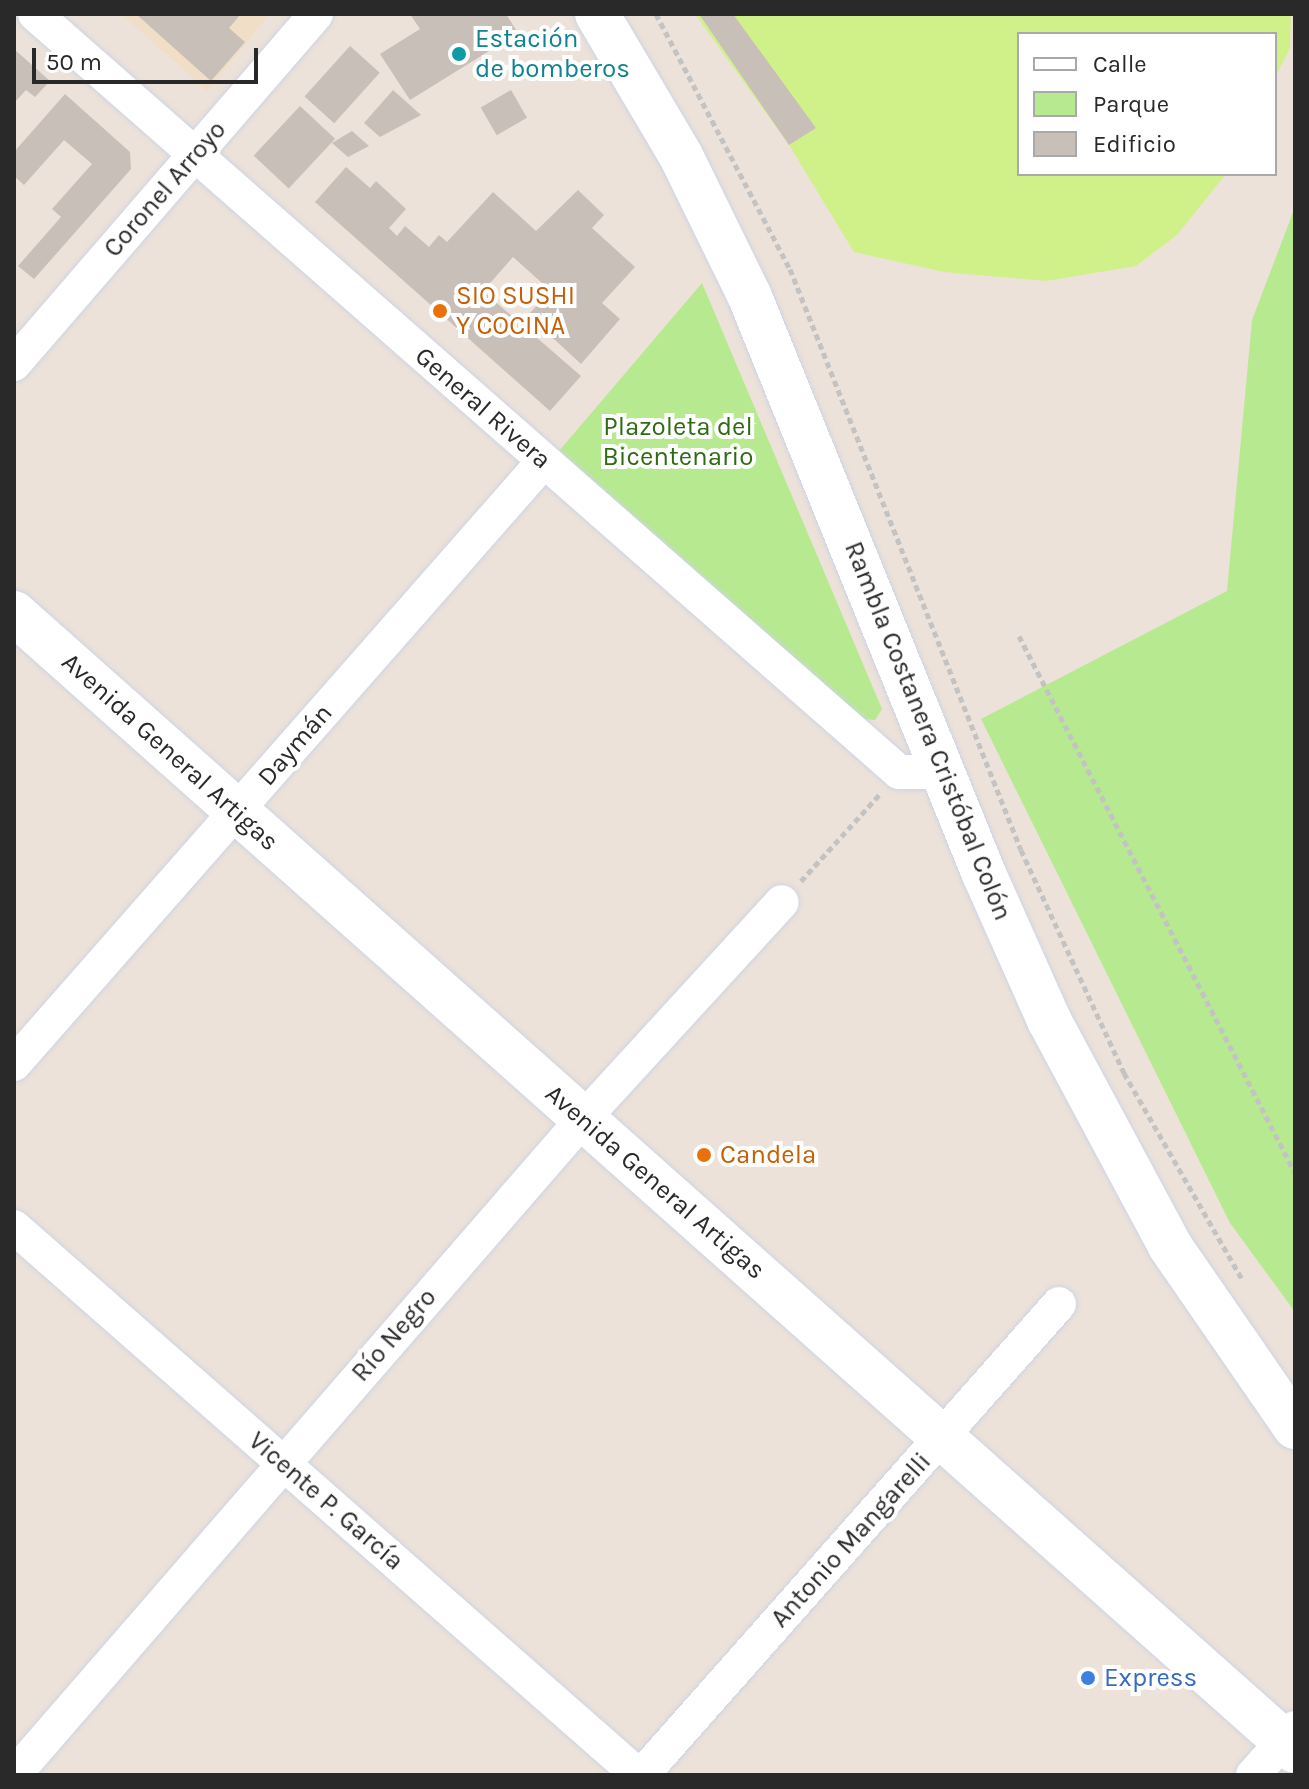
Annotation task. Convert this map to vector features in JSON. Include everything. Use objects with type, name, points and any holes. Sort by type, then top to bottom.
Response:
[{"type":"street","name":"General Rivera","points":[[35,14],[192,157],[899,772]]},
{"type":"street","name":"Coronel Arroyo","points":[[14,364],[316,14]]},
{"type":"street","name":"Rambla Costanera Cristóbal Colón","points":[[597,14],[681,156],[750,297],[943,772],[1049,1020],[1111,1141],[1200,1292],[1295,1427]]},
{"type":"street","name":"Daymán","points":[[14,1064],[544,461]]},
{"type":"street","name":"Avenida General Artigas","points":[[14,613],[583,1119],[1291,1740]]},
{"type":"street","points":[[899,772],[943,772]]},
{"type":"street","name":"Río Negro","points":[[14,1775],[282,1462],[583,1119],[782,902]]},
{"type":"street","name":"Vicente P. García","points":[[14,1227],[640,1775]]},
{"type":"street","name":"Antonio Mangarelli","points":[[640,1775],[944,1437],[1059,1304]]},
{"type":"street","points":[[1253,1775],[1291,1740]]},
{"type":"path","points":[[656,14],[790,269],[1021,850],[1111,1045],[1167,1155],[1246,1286]]},
{"type":"path","points":[[1019,636],[1295,1173]]},
{"type":"path","points":[[782,902],[899,772]]},
{"type":"shaded area","points":[[121,14],[270,14],[207,91]]},
{"type":"green space","points":[[695,14],[1291,14],[1290,48],[1277,74],[1277,32],[1017,32],[1017,176],[1224,176],[1177,235],[1136,266],[1046,281],[944,272],[854,252],[789,145]]},
{"type":"green space","points":[[1295,207],[1295,1312],[1230,1223],[981,719],[1227,591],[1252,320]]},
{"type":"green space","name":"Plazoleta del Bicentenario","points":[[702,283],[882,709],[875,720],[861,719],[559,451]]},
{"type":"building","points":[[136,14],[241,14],[229,28],[245,42],[211,81]]},
{"type":"building","name":"Estación de bomberos","points":[[410,14],[506,14],[518,33],[410,100],[380,54],[420,29]]},
{"type":"building","points":[[699,14],[733,14],[816,128],[789,145]]},
{"type":"building","points":[[350,46],[380,73],[334,123],[304,97]]},
{"type":"building","points":[[14,49],[50,81],[35,97],[26,90],[14,103]]},
{"type":"building","points":[[393,90],[421,115],[380,137],[364,123]]},
{"type":"building","points":[[511,90],[527,118],[497,135],[481,108]]},
{"type":"building","points":[[65,94],[130,152],[131,169],[34,279],[18,266],[61,217],[52,209],[92,164],[64,140],[24,185],[14,176],[14,152]]},
{"type":"building","points":[[300,106],[335,139],[289,188],[254,156]]},
{"type":"building","points":[[352,131],[369,146],[348,157],[332,143]]},
{"type":"building","points":[[346,167],[370,188],[376,181],[406,209],[389,228],[397,236],[405,226],[429,247],[439,235],[447,242],[493,192],[536,231],[578,190],[604,215],[592,228],[635,267],[602,303],[620,319],[581,364],[528,315],[551,291],[513,257],[483,291],[581,376],[550,411],[315,202]]},
{"type":"place","name":"Estación de bomberos","points":[[459,54]]},
{"type":"place","name":"SIO SUSHI Y COCINA","points":[[440,311]]},
{"type":"place","name":"Candela","points":[[704,1155]]},
{"type":"place","name":"Express","points":[[1088,1678]]}]
